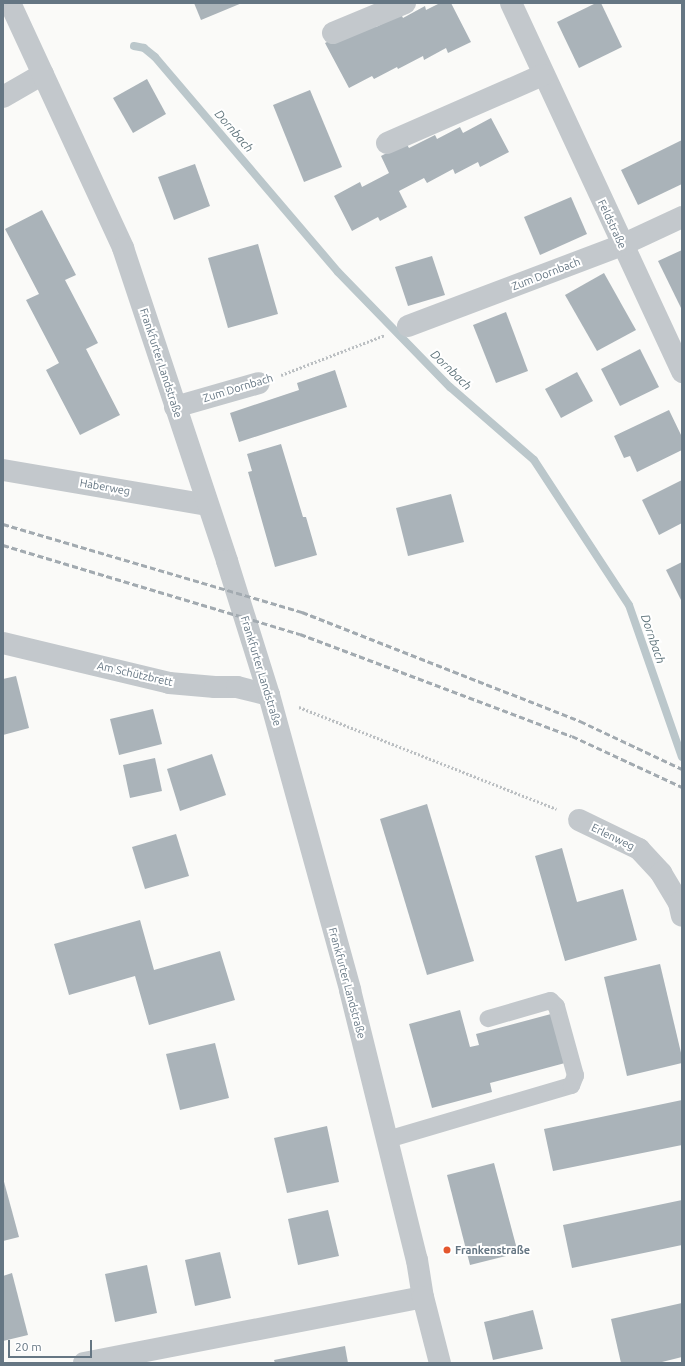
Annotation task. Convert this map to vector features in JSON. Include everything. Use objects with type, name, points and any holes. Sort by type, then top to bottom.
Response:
[{"type":"street","name":"Frankfurter Landstraße","points":[[10,3],[123,248],[207,505],[227,561],[268,695],[350,990],[418,1260],[423,1297],[440,1363]]},
{"type":"street","points":[[333,33],[405,3]]},
{"type":"street","name":"Feldstraße","points":[[511,3],[682,372]]},
{"type":"street","points":[[3,97],[44,74]]},
{"type":"street","points":[[387,143],[544,75]]},
{"type":"street","name":"Zum Dornbach","points":[[408,326],[622,245],[682,218]]},
{"type":"street","name":"Zum Dornbach","points":[[175,407],[259,383]]},
{"type":"street","name":"Haberweg","points":[[3,470],[207,505]]},
{"type":"street","name":"Am Schützbrett","points":[[3,642],[170,683],[216,687],[237,686],[268,695]]},
{"type":"street","name":"Erlenweg","points":[[579,820],[639,849],[661,873],[679,902],[682,916]]},
{"type":"street","points":[[84,1363],[423,1297]]},
{"type":"lane","points":[[387,1139],[571,1085],[575,1075],[556,1006],[550,1000],[488,1018]]},
{"type":"path","name":"Zum Dornbach","points":[[259,383],[368,342]]},
{"type":"path","points":[[268,695],[572,815],[579,820]]},
{"type":"building","points":[[194,3],[242,3],[201,20]]},
{"type":"building","points":[[440,3],[451,3],[471,42],[448,53],[446,48],[424,60],[423,56],[398,69],[397,67],[374,79],[372,76],[349,88],[325,43],[349,31],[374,23],[376,27],[401,14],[403,18],[425,6],[426,10]]},
{"type":"building","points":[[596,3],[601,3],[622,47],[579,68],[557,22]]},
{"type":"building","points":[[147,79],[166,114],[133,133],[113,98]]},
{"type":"building","points":[[310,90],[342,167],[304,182],[273,105]]},
{"type":"building","points":[[491,118],[509,152],[480,167],[478,162],[455,174],[453,169],[427,183],[424,178],[399,191],[407,207],[380,221],[378,217],[352,231],[334,196],[360,182],[362,187],[389,173],[381,156],[406,143],[409,148],[435,135],[437,139],[460,127],[463,133]]},
{"type":"building","points":[[682,140],[682,184],[638,205],[621,170]]},
{"type":"building","points":[[195,164],[210,206],[174,220],[158,177]]},
{"type":"building","points":[[571,197],[587,234],[540,255],[524,217]]},
{"type":"building","points":[[42,210],[76,275],[65,280],[98,343],[86,349],[120,415],[80,435],[46,370],[59,363],[26,300],[39,294],[5,229]]},
{"type":"building","points":[[258,244],[278,314],[228,328],[208,258]]},
{"type":"building","points":[[682,250],[682,310],[658,261]]},
{"type":"building","points":[[432,256],[445,295],[408,306],[395,267]]},
{"type":"building","points":[[604,273],[636,330],[597,351],[565,295]]},
{"type":"building","points":[[506,312],[528,371],[496,383],[473,325]]},
{"type":"building","points":[[640,349],[659,387],[620,406],[601,369]]},
{"type":"building","points":[[335,370],[347,407],[239,442],[230,413],[299,390],[297,383]]},
{"type":"building","points":[[577,372],[593,401],[561,418],[545,389]]},
{"type":"building","points":[[669,410],[682,437],[682,450],[637,472],[630,456],[624,458],[614,436]]},
{"type":"building","points":[[281,444],[303,517],[306,517],[317,555],[275,567],[248,472],[252,471],[247,454]]},
{"type":"building","points":[[682,480],[682,523],[659,535],[642,500]]},
{"type":"building","points":[[451,494],[464,542],[408,556],[396,508]]},
{"type":"building","points":[[682,562],[682,602],[666,570]]},
{"type":"building","points":[[16,676],[29,728],[3,735],[3,679]]},
{"type":"building","points":[[153,709],[162,744],[119,755],[110,719]]},
{"type":"building","points":[[212,754],[226,795],[180,811],[167,769]]},
{"type":"building","points":[[155,758],[162,791],[130,798],[123,765]]},
{"type":"building","points":[[427,804],[474,961],[427,975],[380,819]]},
{"type":"building","points":[[176,834],[189,876],[145,889],[132,847]]},
{"type":"building","points":[[562,848],[577,902],[623,889],[637,940],[565,961],[535,856]]},
{"type":"building","points":[[140,920],[154,970],[220,951],[235,1000],[149,1025],[135,976],[69,995],[54,944]]},
{"type":"building","points":[[660,964],[682,1057],[682,1063],[627,1076],[604,977]]},
{"type":"building","points":[[460,1010],[470,1047],[479,1045],[476,1034],[551,1014],[565,1063],[490,1083],[492,1092],[432,1108],[409,1024]]},
{"type":"building","points":[[215,1043],[229,1098],[180,1110],[166,1054]]},
{"type":"building","points":[[682,1100],[682,1145],[553,1171],[544,1129]]},
{"type":"building","points":[[327,1126],[339,1182],[287,1193],[274,1138]]},
{"type":"building","points":[[494,1163],[518,1253],[470,1265],[447,1175]]},
{"type":"building","points":[[3,1178],[19,1237],[3,1241]]},
{"type":"building","points":[[682,1200],[682,1245],[572,1268],[563,1225]]},
{"type":"building","points":[[328,1210],[339,1256],[298,1265],[288,1219]]},
{"type":"building","points":[[220,1252],[231,1298],[195,1306],[185,1260]]},
{"type":"building","points":[[147,1265],[157,1313],[115,1322],[105,1274]]},
{"type":"building","points":[[12,1273],[28,1335],[3,1341],[3,1276]]},
{"type":"building","points":[[682,1303],[682,1357],[658,1363],[621,1363],[611,1319]]},
{"type":"building","points":[[533,1310],[543,1349],[493,1360],[484,1322]]},
{"type":"building","points":[[345,1346],[348,1363],[275,1363],[274,1360]]},
{"type":"waterway","name":"Dornbach","points":[[134,46],[144,48],[155,57],[338,272],[450,387],[534,460],[629,605],[682,757]]},
{"type":"railway","points":[[3,524],[302,612],[580,721],[682,769]]},
{"type":"railway","points":[[3,545],[300,634],[572,736],[682,787]]},
{"type":"place","name":"Frankenstraße","points":[[447,1250]]}]
